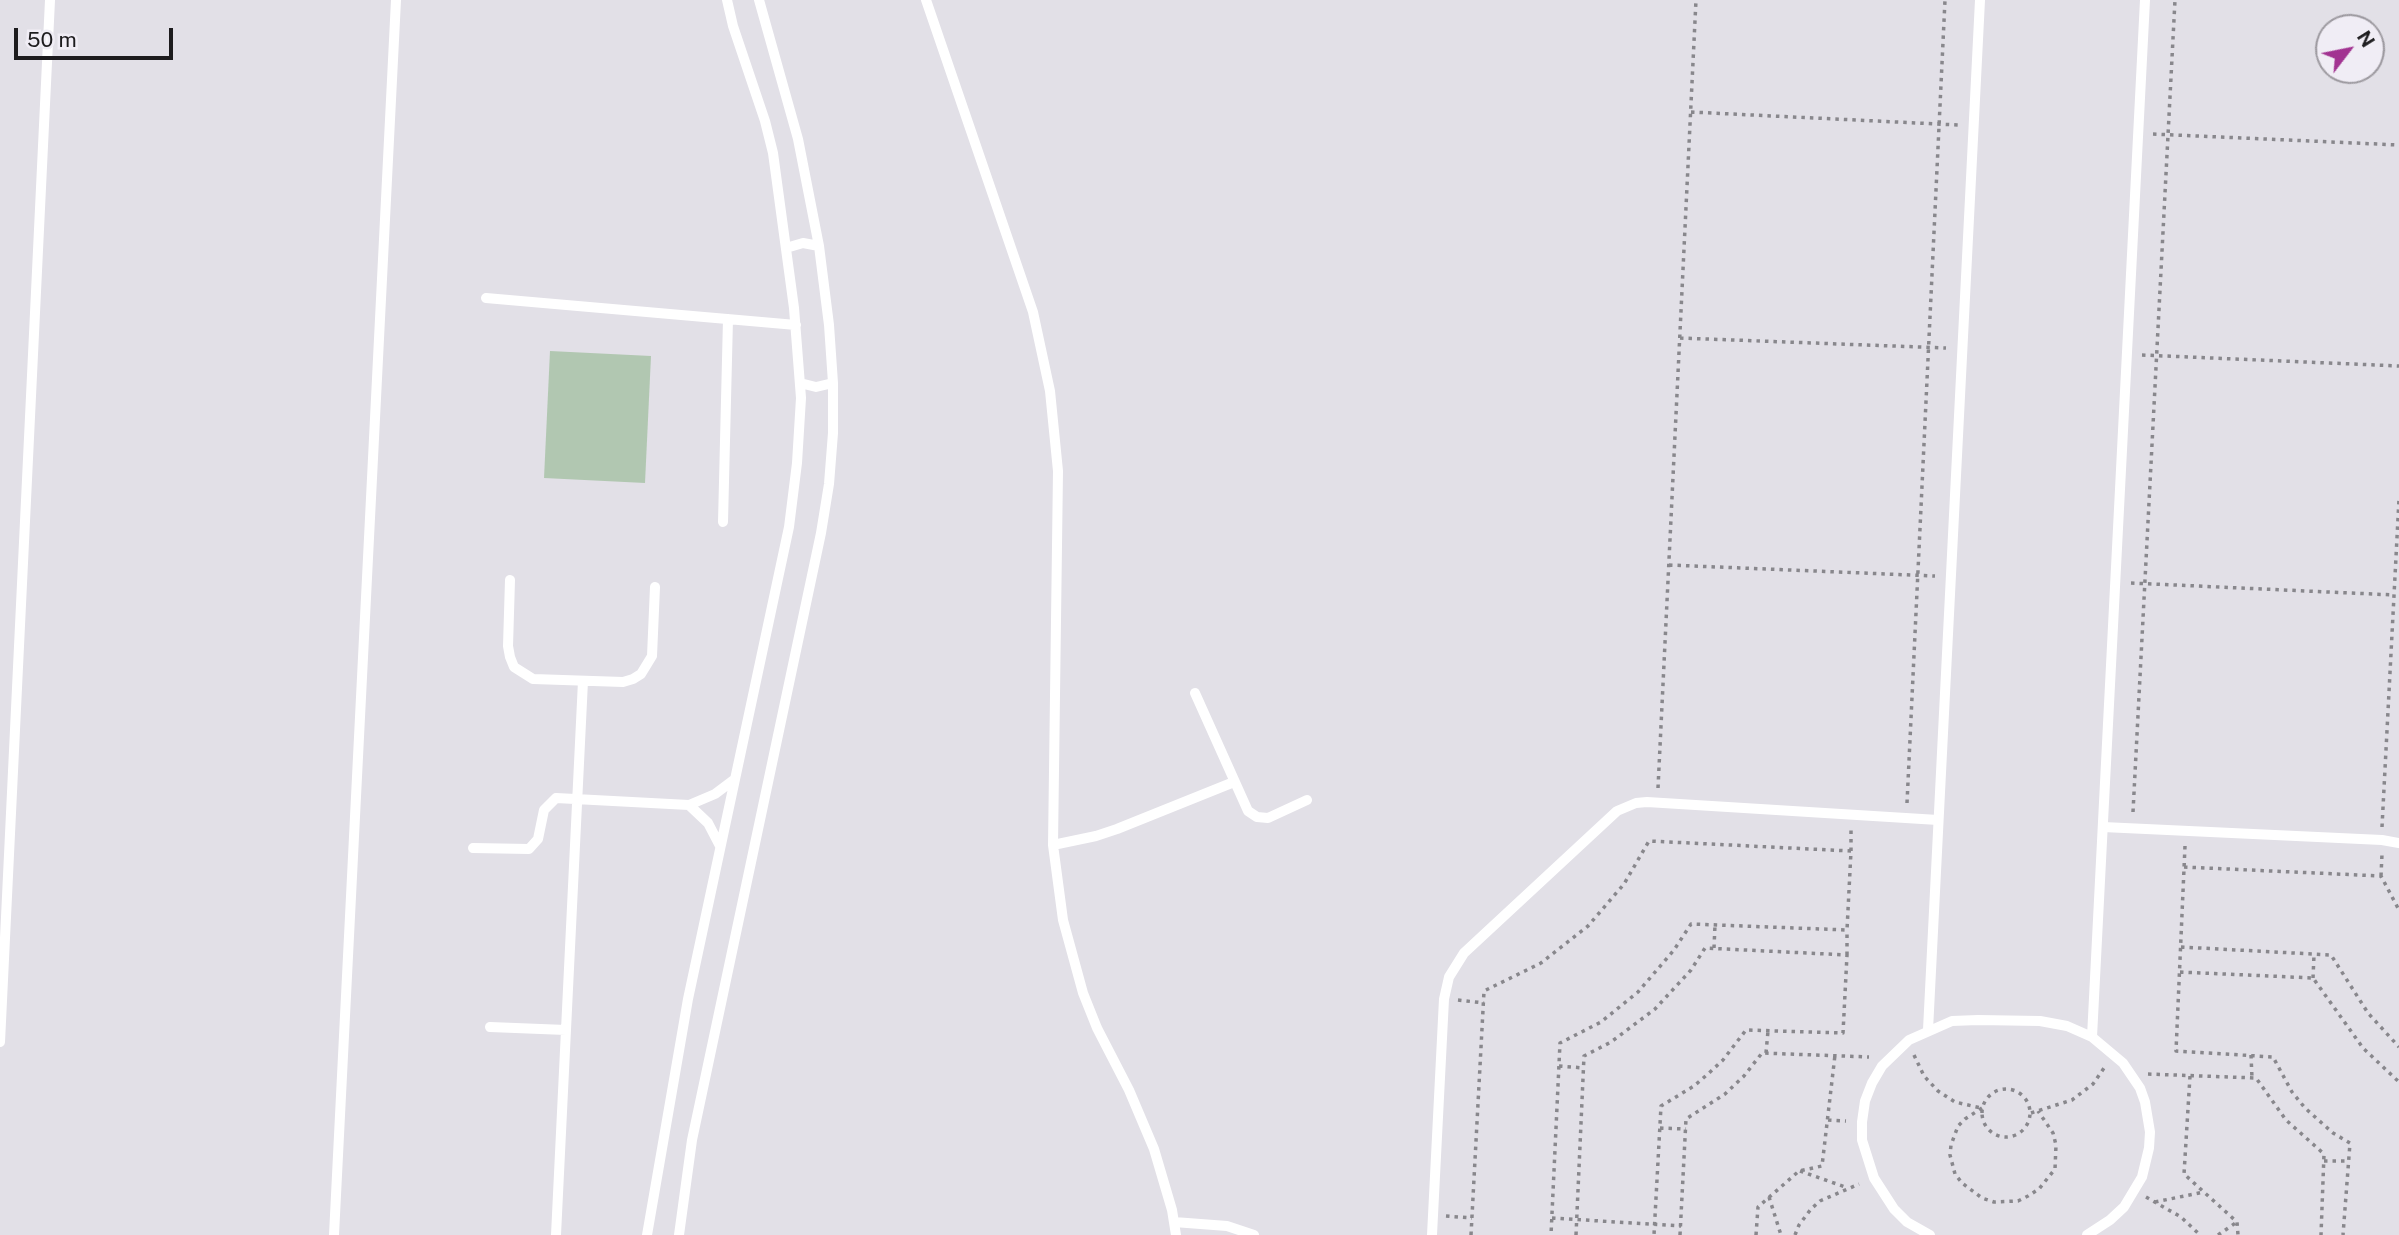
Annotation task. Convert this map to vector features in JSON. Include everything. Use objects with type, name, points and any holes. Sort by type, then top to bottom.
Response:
[{"type":"lane","points":[[0,1042],[50,0]]},
{"type":"lane","points":[[334,1235],[396,0]]},
{"type":"lane","points":[[647,1235],[680,1041],[789,527],[797,463],[800,383],[796,325],[773,153],[727,0]]},
{"type":"lane","points":[[679,1235],[692,1140],[821,533],[830,471],[833,383],[819,246],[798,139],[759,0]]},
{"type":"lane","points":[[926,0],[1033,312],[1050,391],[1058,471],[1053,845],[1063,920],[1079,981],[1097,1028],[1142,1119],[1164,1180],[1176,1235]]},
{"type":"lane","points":[[1928,1030],[1980,0]]},
{"type":"lane","points":[[2092,1037],[2145,0]]},
{"type":"lane","points":[[786,248],[803,243],[819,246]]},
{"type":"lane","points":[[486,298],[796,325]]},
{"type":"lane","points":[[723,522],[728,319]]},
{"type":"lane","points":[[800,383],[816,387],[833,383]]},
{"type":"lane","points":[[510,580],[508,646],[514,667],[533,679],[622,682],[633,680],[646,668],[652,656],[655,587]]},
{"type":"lane","points":[[556,1235],[583,681]]},
{"type":"lane","points":[[1195,692],[1245,807],[1257,817],[1268,818],[1307,800]]},
{"type":"lane","points":[[473,848],[529,849],[538,839],[547,805],[561,797],[689,805],[715,794],[735,779]]},
{"type":"lane","points":[[1053,845],[1117,830],[1234,782]]},
{"type":"lane","points":[[1432,1235],[1444,999],[1449,977],[1464,953],[1609,818],[1626,806],[1647,802],[1938,820]]},
{"type":"lane","points":[[689,805],[708,823],[720,846]]},
{"type":"lane","points":[[2103,827],[2399,843]]},
{"type":"lane","points":[[1930,1235],[1907,1222],[1894,1209],[1874,1178],[1862,1140],[1862,1122],[1872,1083],[1889,1058],[1909,1040],[1952,1021],[2040,1021],[2067,1026],[2092,1037],[2110,1050],[2132,1073],[2145,1102],[2150,1132],[2146,1163],[2135,1191],[2124,1207],[2087,1235]]},
{"type":"lane","points":[[491,1027],[566,1030]]},
{"type":"lane","points":[[1174,1222],[1227,1226],[1254,1235]]},
{"type":"path","points":[[1658,791],[1696,0]]},
{"type":"path","points":[[1907,804],[1945,0]]},
{"type":"path","points":[[2133,814],[2175,0]]},
{"type":"path","points":[[1691,112],[1974,126]]},
{"type":"path","points":[[2138,134],[2399,145]]},
{"type":"path","points":[[1680,338],[1962,348]]},
{"type":"path","points":[[2127,355],[2399,366]]},
{"type":"path","points":[[2382,828],[2399,499]]},
{"type":"path","points":[[1669,565],[1951,576]]},
{"type":"path","points":[[2115,583],[2394,594]]},
{"type":"path","points":[[1654,1235],[1661,1106],[1694,1086],[1709,1073],[1723,1060],[1746,1030],[1843,1033],[1851,814]]},
{"type":"path","points":[[2185,831],[2176,1051],[2273,1056],[2292,1092],[2305,1108],[2326,1127],[2350,1143],[2343,1235]]},
{"type":"path","points":[[2382,840],[2381,876],[2399,910]]},
{"type":"path","points":[[1471,1235],[1484,991],[1541,963],[1588,926],[1624,884],[1649,841],[1851,851]]},
{"type":"path","points":[[2184,867],[2381,876]]},
{"type":"path","points":[[1551,1235],[1560,1043],[1601,1022],[1638,992],[1674,950],[1691,924],[1847,930]]},
{"type":"path","points":[[1714,948],[1715,925]]},
{"type":"path","points":[[2181,947],[2331,956],[2368,1013],[2399,1047]]},
{"type":"path","points":[[1576,1235],[1584,1056],[1611,1042],[1645,1017],[1674,990],[1705,948],[1847,955]]},
{"type":"path","points":[[2315,955],[2313,978],[2363,1048],[2399,1082]]},
{"type":"path","points":[[2179,972],[2313,978]]},
{"type":"path","points":[[1444,999],[1483,1003]]},
{"type":"path","points":[[1766,1054],[1768,1031]]},
{"type":"path","points":[[1909,1040],[1916,1060],[1930,1084],[1955,1102],[1982,1108]]},
{"type":"path","points":[[2031,1114],[2060,1106],[2083,1093],[2100,1074],[2110,1050]]},
{"type":"path","points":[[1680,1235],[1686,1119],[1725,1094],[1762,1053],[1889,1058]]},
{"type":"path","points":[[1756,1235],[1758,1207],[1799,1171],[1822,1166],[1835,1055]]},
{"type":"path","points":[[2251,1055],[2252,1078]]},
{"type":"path","points":[[1559,1066],[1584,1068]]},
{"type":"path","points":[[2132,1073],[2256,1078],[2286,1119],[2324,1154],[2321,1235]]},
{"type":"path","points":[[2190,1075],[2184,1174],[2237,1222],[2238,1235]]},
{"type":"path","points":[[1982,1108],[1985,1125],[1999,1136],[2017,1135],[2029,1122],[2031,1114],[2026,1098],[2012,1089],[1996,1090],[1989,1094],[1982,1108],[1965,1119],[1951,1145],[1955,1174],[1972,1191],[1994,1202],[2005,1203],[2028,1196],[2048,1180],[2055,1169],[2056,1145],[2053,1133],[2038,1111]]},
{"type":"path","points":[[1660,1128],[1686,1129]]},
{"type":"path","points":[[2324,1161],[2348,1161]]},
{"type":"path","points":[[1799,1171],[1848,1188]]},
{"type":"path","points":[[1796,1235],[1799,1225],[1820,1202],[1874,1178]]},
{"type":"path","points":[[2135,1191],[2192,1225],[2200,1235]]},
{"type":"path","points":[[2155,1202],[2204,1192]]},
{"type":"path","points":[[1769,1196],[1781,1235]]},
{"type":"path","points":[[1433,1215],[1472,1218]]},
{"type":"path","points":[[1552,1218],[1681,1226]]},
{"type":"path","points":[[2218,1235],[2237,1222]]},
{"type":"green space","points":[[550,351],[651,356],[645,483],[544,478]]}]
